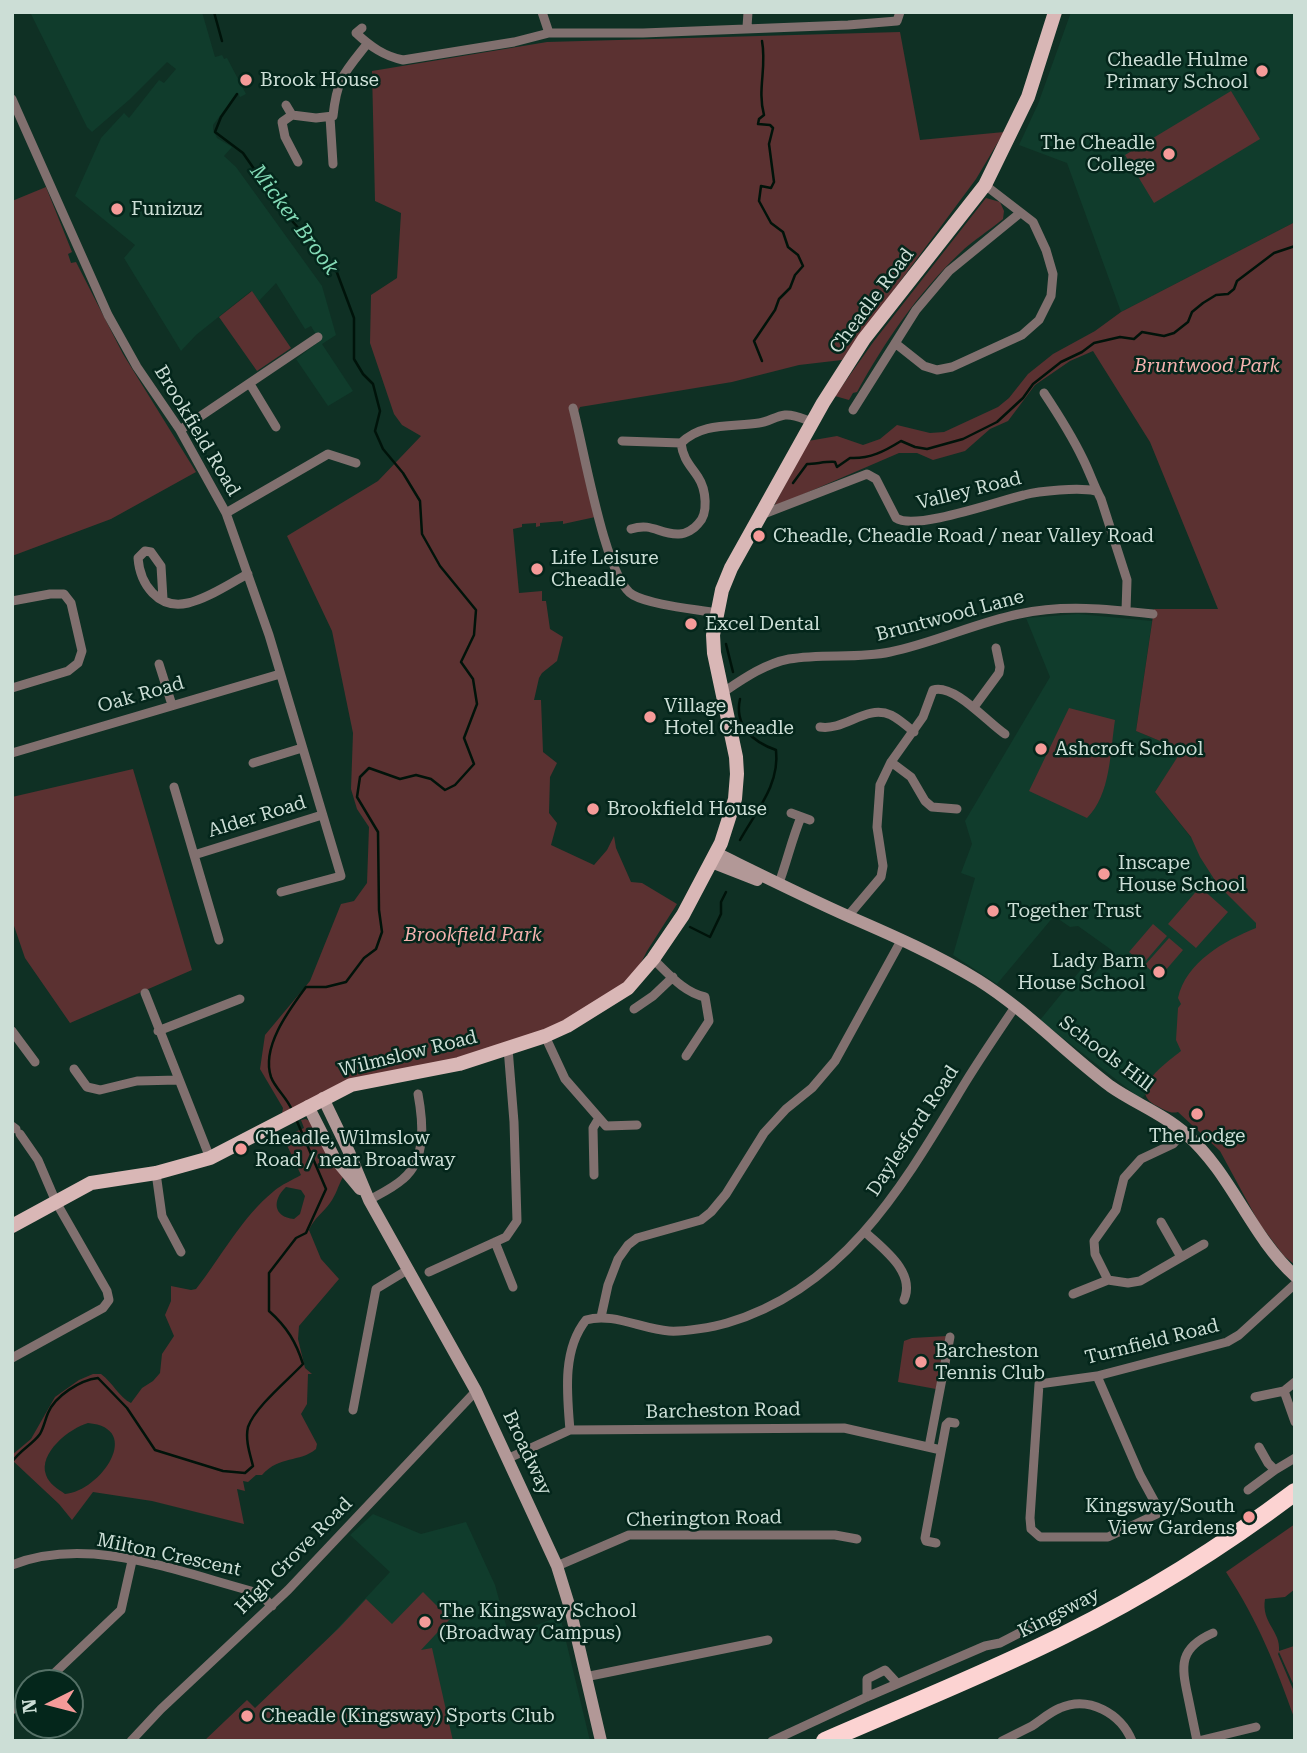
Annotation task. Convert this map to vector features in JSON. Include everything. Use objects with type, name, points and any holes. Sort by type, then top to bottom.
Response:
[{"type":"highway","name":"Kingsway","points":[[825,1741],[983,1673],[1100,1617],[1211,1551],[1295,1492]]},
{"type":"highway","name":"Kingsway","points":[[851,1741],[996,1679],[1103,1626],[1179,1583],[1295,1506]]},
{"type":"main road","name":"Cheadle Road","points":[[717,612],[731,568],[812,422],[864,340],[985,186],[1028,97],[1055,12]]},
{"type":"main road","name":"Wilmslow Road","points":[[12,1226],[91,1183],[156,1173],[210,1158],[351,1085],[459,1064],[545,1036],[567,1026],[628,988],[690,912],[727,827],[734,799],[737,774],[714,653],[713,635],[717,612]]},
{"type":"street","points":[[542,12],[548,33]]},
{"type":"street","points":[[747,27],[748,12]]},
{"type":"street","points":[[362,28],[356,33],[368,44],[389,57],[403,60],[514,42],[548,33],[643,33],[848,25],[897,21],[900,12]]},
{"type":"street","points":[[333,164],[330,117],[333,116],[336,89],[368,44]]},
{"type":"street","name":"Brookfield Road","points":[[12,99],[108,315],[137,367],[180,430],[226,513],[248,574],[341,876],[281,892]]},
{"type":"street","points":[[286,105],[292,115]]},
{"type":"street","points":[[298,162],[285,137],[282,122],[292,115],[330,117]]},
{"type":"street","points":[[895,343],[924,366],[937,370],[1022,335],[1039,320],[1051,296],[1053,274],[1046,250],[1033,222],[985,186]]},
{"type":"street","points":[[853,410],[916,310],[949,271],[1020,213]]},
{"type":"street","points":[[180,430],[318,337]]},
{"type":"street","points":[[250,384],[276,427]]},
{"type":"street","points":[[1044,393],[1084,460],[1095,491],[1101,499],[1125,572],[1128,588],[1126,611]]},
{"type":"street","points":[[573,408],[614,569],[625,589],[638,597],[717,612]]},
{"type":"street","points":[[622,441],[681,443],[689,435],[725,424],[761,423],[785,415],[812,422]]},
{"type":"street","points":[[631,529],[644,525],[680,535],[693,530],[703,520],[705,500],[699,479],[682,456],[681,443]]},
{"type":"street","points":[[226,513],[328,454],[356,463]]},
{"type":"street","name":"Valley Road","points":[[760,516],[867,474],[876,479],[896,518],[909,523],[1025,494],[1095,491]]},
{"type":"street","points":[[163,599],[161,566],[151,552],[145,551],[138,558],[142,580],[150,592],[163,599],[171,603],[187,603],[248,574]]},
{"type":"street","points":[[12,601],[64,594],[71,603],[82,651],[78,663],[68,671],[12,688]]},
{"type":"street","name":"Bruntwood Lane","points":[[722,693],[752,674],[788,660],[893,652],[1013,615],[1048,609],[1153,614]]},
{"type":"street","points":[[974,707],[999,673],[996,648]]},
{"type":"street","points":[[159,664],[172,705]]},
{"type":"street","name":"Oak Road","points":[[12,753],[280,674]]},
{"type":"street","points":[[848,916],[881,877],[883,866],[877,827],[880,785],[891,762],[923,717],[933,690],[947,690],[974,707],[1005,734]]},
{"type":"street","points":[[820,727],[831,728],[861,715],[883,712],[897,718],[914,732]]},
{"type":"street","points":[[253,763],[302,748]]},
{"type":"street","points":[[891,762],[911,777],[925,801],[932,807],[940,810],[957,809]]},
{"type":"street","points":[[174,787],[199,853],[219,940]]},
{"type":"street","points":[[775,882],[792,839],[806,819],[791,813]]},
{"type":"street","name":"Alder Road","points":[[199,853],[322,815]]},
{"type":"street","name":"Schools Hill","points":[[714,858],[760,881],[775,882],[902,939],[977,979],[1124,1096],[1184,1132],[1216,1165],[1267,1246],[1295,1276]]},
{"type":"street","points":[[570,1430],[567,1392],[570,1356],[576,1332],[586,1320],[601,1317],[608,1285],[618,1259],[636,1238],[701,1220],[711,1212],[726,1194],[764,1133],[786,1109],[812,1088],[835,1060],[902,939]]},
{"type":"street","points":[[653,958],[691,993],[709,994],[709,1021],[686,1056]]},
{"type":"street","points":[[634,1009],[673,977]]},
{"type":"street","points":[[145,993],[210,1158]]},
{"type":"street","points":[[158,1031],[240,999]]},
{"type":"street","name":"Daylesford Road","points":[[601,1317],[671,1331],[726,1324],[780,1301],[827,1269],[866,1232],[907,1178],[972,1071],[1015,1007]]},
{"type":"street","points":[[12,1031],[35,1062]]},
{"type":"street","points":[[545,1036],[565,1079],[606,1126],[637,1125]]},
{"type":"street","points":[[429,1272],[506,1237],[517,1221],[514,1122],[508,1048]]},
{"type":"street","points":[[74,1069],[87,1087],[100,1090],[137,1080],[178,1080]]},
{"type":"street","points":[[369,1200],[404,1179],[415,1163],[421,1142],[422,1113],[418,1094]]},
{"type":"street","name":"Broadway","points":[[323,1098],[369,1200],[476,1391],[557,1566],[570,1608],[601,1741]]},
{"type":"street","name":"Broadway","points":[[305,1107],[335,1159],[369,1200]]},
{"type":"street","points":[[594,1175],[593,1128],[599,1118]]},
{"type":"street","points":[[12,1358],[103,1308],[109,1300],[107,1290],[56,1202],[38,1160],[16,1130]]},
{"type":"street","points":[[1108,1280],[1095,1254],[1094,1241],[1115,1210],[1124,1178],[1141,1159],[1173,1144],[1184,1132]]},
{"type":"street","points":[[156,1173],[162,1216],[181,1252]]},
{"type":"street","points":[[1161,1222],[1181,1257]]},
{"type":"street","points":[[866,1232],[905,1276],[907,1294],[904,1300]]},
{"type":"street","points":[[495,1242],[513,1287]]},
{"type":"street","points":[[1073,1294],[1108,1280],[1128,1283],[1140,1281],[1204,1244]]},
{"type":"street","points":[[353,1410],[376,1289],[409,1269]]},
{"type":"street","name":"Turnfield Road","points":[[1097,1376],[1140,1475],[1158,1508],[1157,1514],[1119,1533],[1101,1538],[1040,1537],[1030,1527],[1039,1384],[1097,1376],[1233,1339],[1295,1284]]},
{"type":"street","points":[[929,1447],[950,1337]]},
{"type":"street","points":[[1255,1397],[1284,1391],[1295,1382]]},
{"type":"street","name":"High Grove Road","points":[[131,1741],[161,1709],[272,1606],[476,1391]]},
{"type":"street","points":[[1284,1391],[1295,1422]]},
{"type":"street","points":[[936,1543],[926,1541],[925,1538],[947,1423],[955,1423]]},
{"type":"street","name":"Barcheston Road","points":[[509,1458],[570,1430],[844,1428],[941,1450]]},
{"type":"street","points":[[1259,1447],[1275,1470]]},
{"type":"street","points":[[1248,1490],[1295,1458]]},
{"type":"street","name":"Cherington Road","points":[[557,1566],[629,1535],[835,1535],[857,1539]]},
{"type":"street","name":"Milton Crescent","points":[[12,1565],[58,1554],[132,1561],[251,1591],[272,1606]]},
{"type":"street","points":[[59,1669],[121,1610],[132,1561]]},
{"type":"street","name":"Kingsway","points":[[772,1741],[897,1683],[985,1646],[999,1643],[1029,1628]]},
{"type":"street","points":[[1213,1633],[1191,1647],[1184,1660],[1182,1672],[1198,1741],[1256,1727]]},
{"type":"street","points":[[586,1677],[768,1640]]},
{"type":"street","points":[[867,1697],[867,1679],[885,1670],[897,1683]]},
{"type":"street","points":[[1002,1741],[1060,1707],[1078,1704],[1096,1705],[1111,1713],[1128,1731],[1132,1741]]},
{"type":"shaded area","points":[[30,12],[202,12],[215,57],[222,55],[224,59],[227,58],[246,94],[240,97],[238,93],[234,97],[213,125],[213,130],[217,138],[232,147],[224,156],[236,167],[322,286],[336,335],[322,344],[353,391],[328,406],[296,359],[320,341],[311,326],[305,329],[276,283],[259,301],[251,291],[196,335],[181,351],[124,258],[135,245],[75,196],[101,138],[124,113],[129,118],[159,80],[164,83],[176,69],[167,62],[92,132],[87,127]]},
{"type":"shaded area","name":"The Cheadle College","points":[[1071,12],[1295,12],[1295,222],[1121,312],[1067,163],[1019,145],[1038,104]]},
{"type":"shaded area","points":[[1078,614],[1152,621],[1136,731],[1183,750],[1155,792],[1277,946],[1196,1045],[1141,1099],[1040,1020],[1083,967],[1093,976],[1113,951],[1078,926],[1070,927],[1054,916],[997,984],[953,955],[975,878],[961,873],[972,844],[965,821],[1050,677],[1026,618]]},
{"type":"shaded area","name":"The Kingsway School (Broadway Campus)","points":[[373,1514],[421,1534],[466,1522],[495,1585],[509,1636],[560,1616],[590,1741],[295,1741],[320,1647],[390,1572],[350,1535]]},
{"type":"green space","name":"Brookfield Park","points":[[900,32],[920,140],[1004,132],[976,179],[842,360],[799,365],[732,382],[580,407],[576,416],[600,516],[563,524],[563,521],[540,523],[540,526],[536,527],[536,523],[522,524],[522,527],[513,529],[519,593],[542,591],[550,629],[563,637],[557,661],[539,678],[534,700],[541,700],[543,752],[557,763],[550,777],[549,813],[557,823],[551,845],[594,865],[607,850],[614,836],[616,848],[631,882],[642,883],[677,904],[647,951],[628,988],[545,1036],[351,1085],[281,1120],[283,1108],[260,1069],[265,1035],[310,981],[341,904],[354,901],[367,883],[369,827],[357,809],[351,789],[353,733],[332,631],[287,536],[378,481],[421,436],[402,425],[394,414],[370,343],[371,295],[397,278],[401,213],[375,201],[372,71],[547,42]]},
{"type":"green space","points":[[1231,91],[1260,139],[1154,203],[1125,155]]},
{"type":"green space","points":[[46,187],[72,252],[68,254],[71,263],[76,262],[123,354],[196,472],[111,519],[12,556],[12,201]]},
{"type":"green space","points":[[986,198],[1000,202],[1004,211],[1003,219],[965,248],[930,284],[891,336],[857,392],[853,393],[849,400],[835,396],[874,341]]},
{"type":"green space","name":"Bruntwood Park","points":[[1295,222],[1295,1265],[1284,1256],[1259,1223],[1220,1151],[1178,1112],[1170,1112],[1157,1106],[1148,1099],[1145,1092],[1147,1084],[1159,1069],[1181,1051],[1176,1040],[1178,1008],[1181,1004],[1178,998],[1189,974],[1208,954],[1231,939],[1256,928],[1256,923],[1218,885],[1191,837],[1155,792],[1182,750],[1136,731],[1154,609],[1218,609],[1150,442],[1093,351],[1070,361],[1035,385],[1008,421],[990,429],[965,451],[933,460],[917,453],[899,453],[776,506],[775,504],[808,441],[837,436],[863,445],[880,439],[897,425],[930,433],[944,432],[998,407],[1028,374],[1053,354],[1095,331],[1121,312]]},
{"type":"green space","points":[[252,291],[291,348],[257,371],[219,317]]},
{"type":"green space","points":[[1069,708],[1115,720],[1105,785],[1095,808],[1087,818],[1029,791]]},
{"type":"green space","points":[[133,769],[192,970],[70,1023],[25,958],[12,920],[12,797]]},
{"type":"green space","points":[[1200,887],[1228,912],[1196,948],[1168,924]]},
{"type":"green space","points":[[1153,924],[1167,936],[1143,964],[1129,952]]},
{"type":"green space","points":[[1169,938],[1183,950],[1159,978],[1145,965]]},
{"type":"green space","points":[[301,1120],[311,1122],[343,1177],[332,1200],[309,1230],[321,1259],[339,1279],[299,1326],[298,1339],[305,1368],[312,1374],[308,1374],[307,1404],[301,1414],[317,1444],[316,1449],[276,1464],[248,1482],[243,1481],[245,1491],[237,1489],[244,1524],[152,1501],[93,1492],[72,1520],[59,1504],[12,1460],[12,1455],[31,1439],[55,1397],[79,1380],[93,1374],[101,1374],[131,1403],[142,1388],[160,1373],[162,1354],[174,1336],[165,1315],[171,1301],[171,1286],[196,1289],[232,1238],[262,1202],[277,1189],[301,1175],[285,1141],[288,1135],[304,1128]],"holes":[[[286,1187],[301,1190],[305,1196],[300,1214],[294,1219],[282,1215],[277,1207],[278,1197]],[[88,1423],[105,1427],[113,1436],[115,1447],[103,1472],[79,1490],[65,1494],[47,1478],[47,1458],[65,1436]]]},
{"type":"green space","name":"Barcheston Tennis Club","points":[[947,1336],[936,1389],[898,1382],[904,1341]]},
{"type":"green space","points":[[1295,1524],[1295,1589],[1285,1597],[1265,1599],[1265,1607],[1268,1621],[1279,1644],[1279,1651],[1294,1646],[1295,1648],[1295,1688],[1279,1652],[1278,1654],[1295,1694],[1295,1720],[1265,1644],[1226,1572]]},
{"type":"green space","points":[[423,1592],[450,1619],[421,1650],[432,1648],[453,1741],[204,1741],[247,1700],[255,1708],[366,1599],[392,1624]]},
{"type":"waterway","name":"Micker Brook","points":[[214,12],[222,41]]},
{"type":"waterway","points":[[762,41],[761,96],[764,115],[758,124],[770,125],[773,128],[769,144],[774,182],[771,188],[761,186],[759,201],[771,223],[783,232],[788,247],[798,255],[803,266],[754,341],[762,361]]},
{"type":"waterway","name":"Micker Brook","points":[[237,94],[221,117],[215,132],[243,153],[284,212],[336,270],[354,318],[354,359],[373,384],[380,411],[375,431],[383,449],[403,473],[420,501],[422,534],[440,566],[476,610],[474,635],[461,662],[473,679],[477,704],[464,738],[474,764],[455,785],[445,790],[431,779],[416,775],[400,779],[369,768],[360,777],[357,797],[378,832],[379,910],[382,932],[376,949],[364,958],[346,982],[326,987],[306,987],[278,1029],[270,1054],[271,1077],[292,1110]]},
{"type":"waterway","points":[[793,483],[807,464],[835,462],[837,467],[850,458],[877,454],[901,441],[927,449],[963,439],[997,422],[1023,398],[1033,384],[1061,362],[1094,343],[1120,337],[1134,339],[1142,332],[1164,336],[1174,333],[1188,322],[1192,312],[1203,303],[1216,295],[1228,294],[1237,281],[1274,253],[1295,246]]},
{"type":"waterway","points":[[726,644],[733,672]]},
{"type":"waterway","points":[[740,699],[740,717],[747,732],[776,750],[771,786],[740,840]]},
{"type":"waterway","points":[[690,927],[710,937],[721,914],[721,902],[726,892]]},
{"type":"waterway","name":"Micker Brook","points":[[12,1462],[40,1434],[51,1407],[62,1395],[76,1385],[98,1378],[127,1408],[155,1450],[223,1471],[245,1473],[253,1466],[248,1447],[248,1427],[265,1402],[303,1364],[290,1335],[269,1311],[269,1273],[296,1238],[306,1233],[326,1189],[296,1119]]},
{"type":"place","name":"Cheadle Hulme Primary School","points":[[1262,71]]},
{"type":"place","name":"Brook House","points":[[246,80]]},
{"type":"place","name":"The Cheadle College","points":[[1169,154]]},
{"type":"place","name":"Funizuz","points":[[117,209]]},
{"type":"place","name":"Cheadle, Cheadle Road / near Valley Road","points":[[759,536]]},
{"type":"place","name":"Life Leisure Cheadle","points":[[537,569]]},
{"type":"place","name":"Excel Dental","points":[[691,624]]},
{"type":"place","name":"Village Hotel Cheadle","points":[[650,717]]},
{"type":"place","name":"Ashcroft School","points":[[1041,749]]},
{"type":"place","name":"Brookfield House","points":[[593,809]]},
{"type":"place","name":"Inscape House School","points":[[1104,874]]},
{"type":"place","name":"Together Trust","points":[[993,911]]},
{"type":"place","name":"Lady Barn House School","points":[[1159,972]]},
{"type":"place","name":"The Lodge","points":[[1197,1114]]},
{"type":"place","name":"Cheadle, Wilmslow Road / near Broadway","points":[[241,1149]]},
{"type":"place","name":"Barcheston Tennis Club","points":[[921,1362]]},
{"type":"place","name":"Kingsway/South View Gardens","points":[[1249,1517]]},
{"type":"place","name":"The Kingsway School (Broadway Campus)","points":[[425,1622]]},
{"type":"place","name":"Cheadle (Kingsway) Sports Club","points":[[247,1716]]}]
